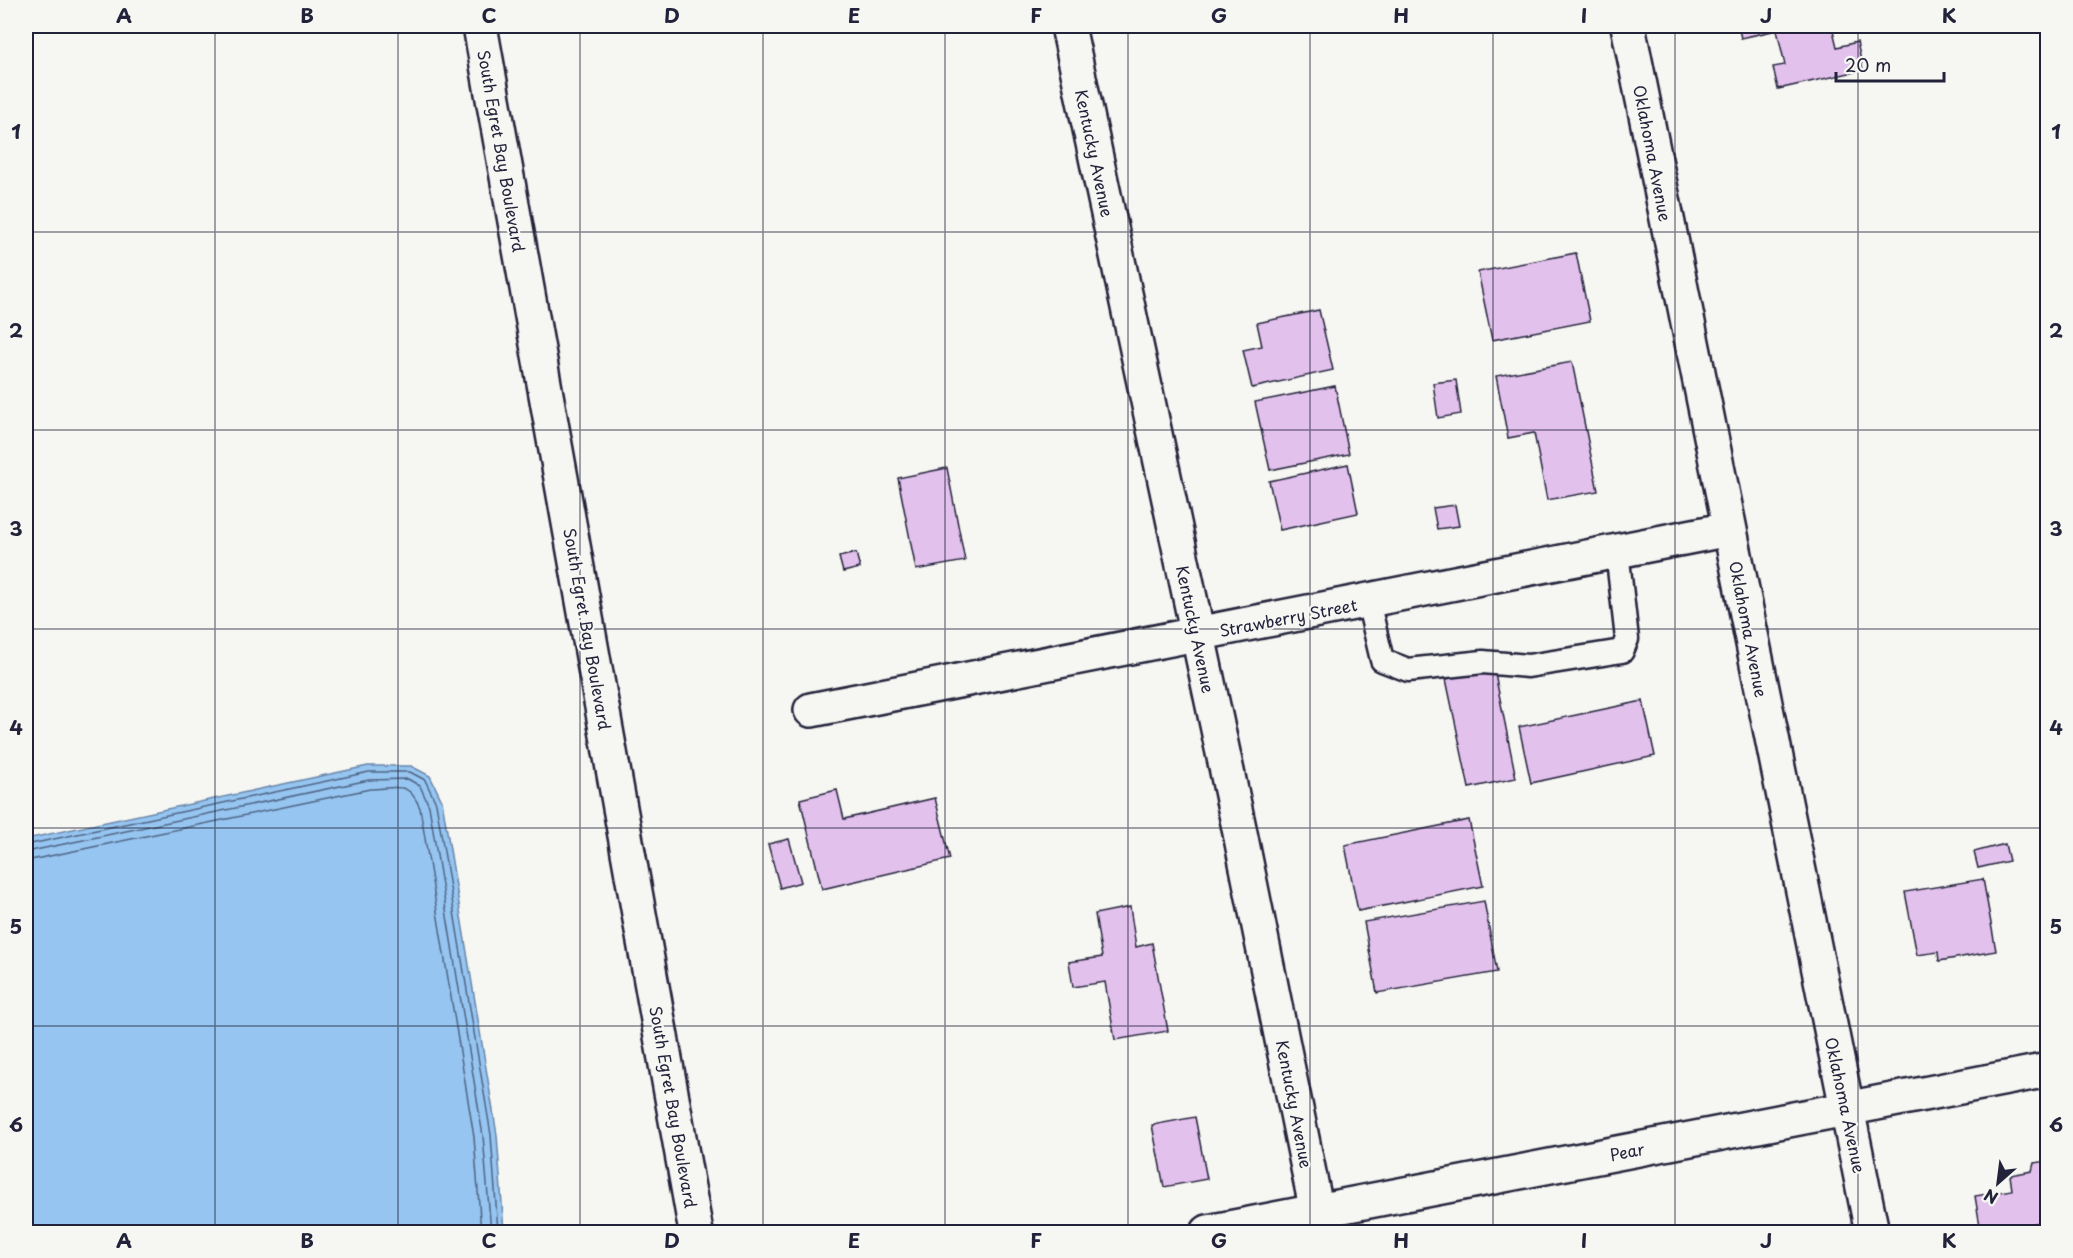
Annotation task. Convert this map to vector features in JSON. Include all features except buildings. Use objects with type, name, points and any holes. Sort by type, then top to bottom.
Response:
[{"type":"street","name":"South Egret Bay Boulevard","points":[[480,26],[696,1233]]},
{"type":"street","name":"Kentucky Avenue","points":[[1068,26],[1241,835],[1319,1222]]},
{"type":"street","name":"Oklahoma Avenue","points":[[1628,26],[1872,1233]]},
{"type":"street","name":"Strawberry Street","points":[[811,710],[1729,530]]},
{"type":"street","name":"Pear","points":[[1208,1233],[1319,1222],[1846,1108],[2048,1070]]},
{"type":"lane","points":[[1368,601],[1382,660],[1408,670],[1483,662],[1528,666],[1622,651],[1628,639],[1617,551]]},
{"type":"water","points":[[368,766],[411,766],[430,776],[442,801],[497,1135],[504,1232],[26,1232],[26,839]]}]
